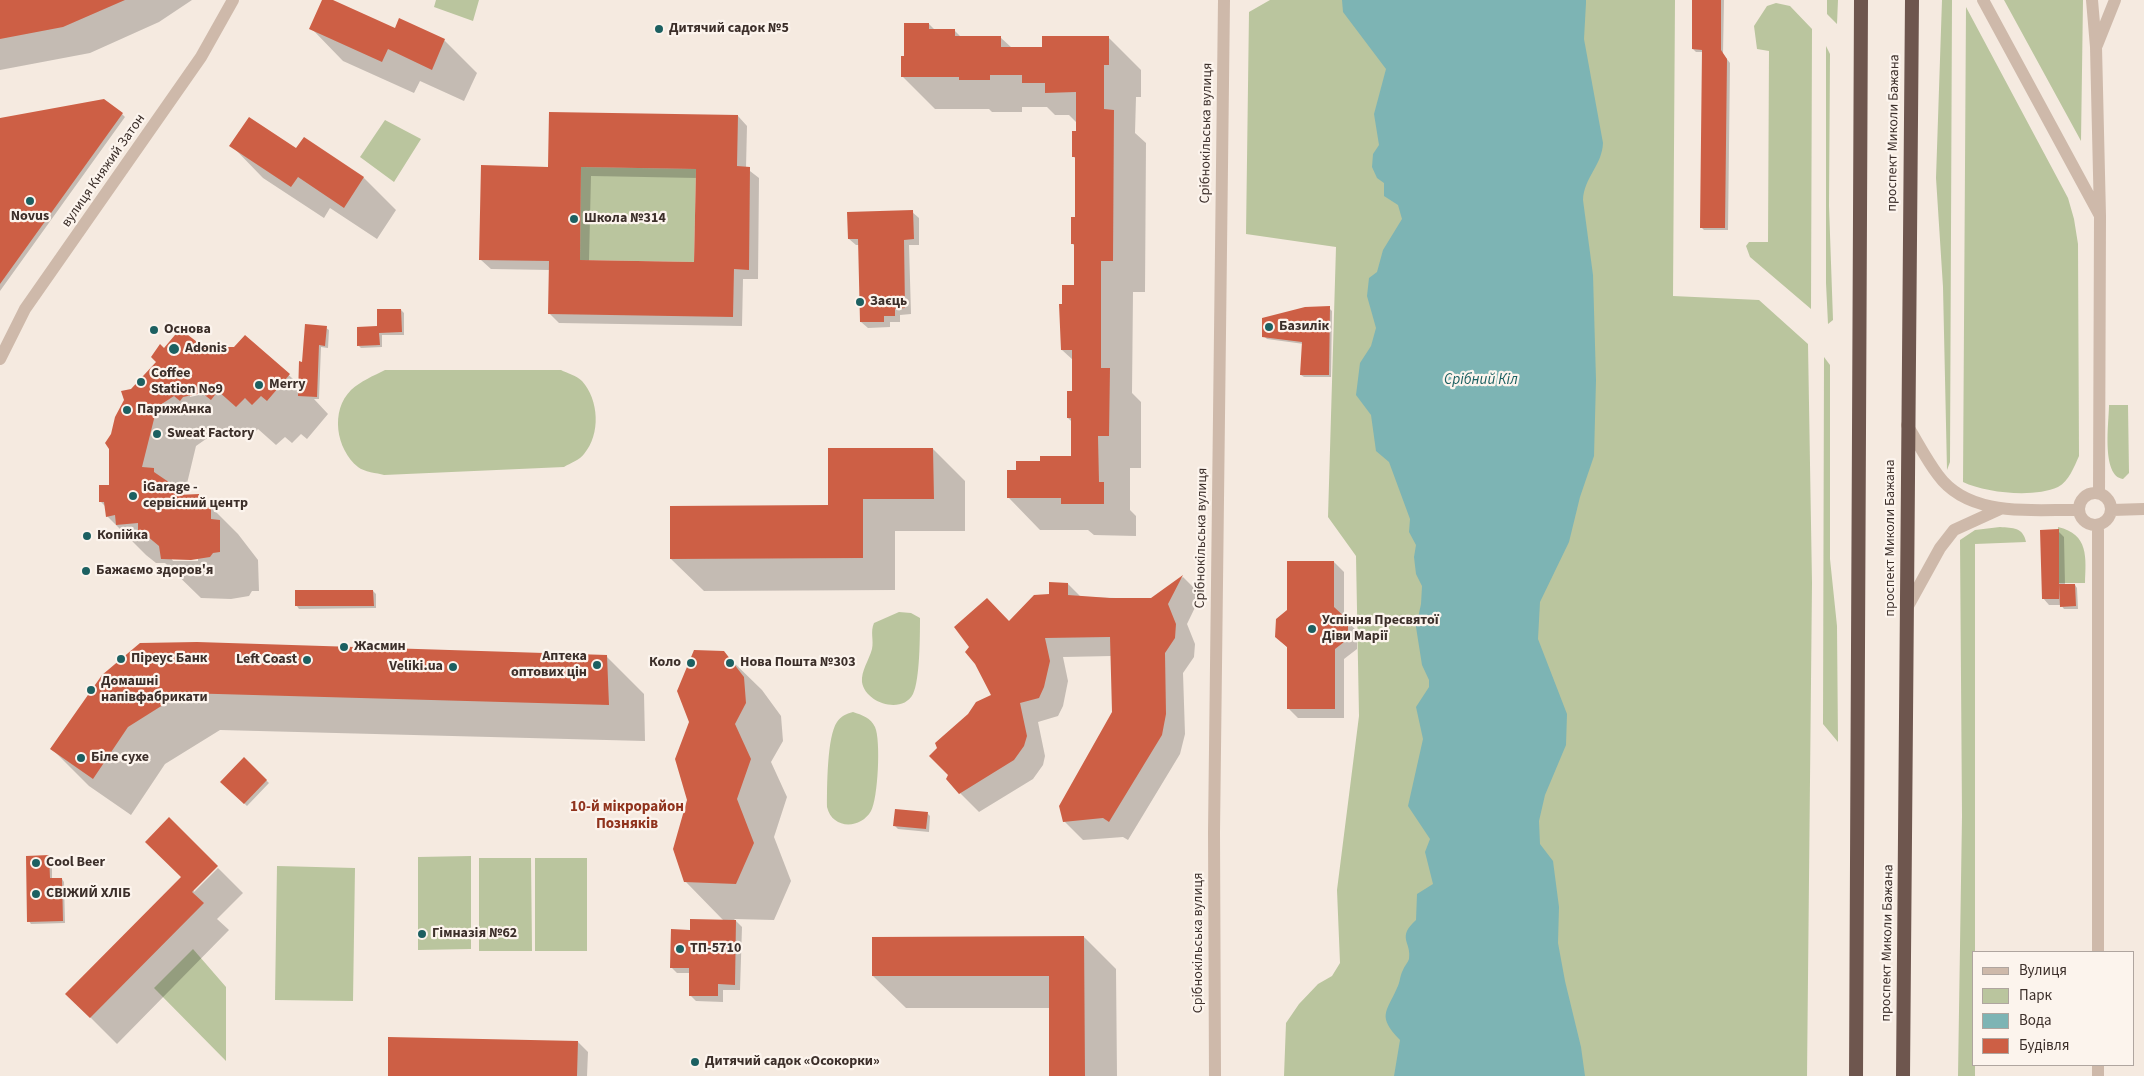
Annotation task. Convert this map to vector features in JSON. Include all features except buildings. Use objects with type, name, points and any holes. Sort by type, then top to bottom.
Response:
[{"type":"highway","points":[[1856,1076],[1861,0]]},
{"type":"highway","name":"проспект Миколи Бажана","points":[[1903,1076],[1912,0]]},
{"type":"street","name":"вулиця Княжий Затон","points":[[0,359],[26,309],[202,57],[234,0]]},
{"type":"street","name":"Срібнокільська вулиця","points":[[1215,1076],[1214,832],[1224,0]]},
{"type":"street","points":[[1983,0],[2100,216]]},
{"type":"street","points":[[2092,0],[2096,47],[2100,216],[2099,493]]},
{"type":"street","points":[[2096,47],[2115,0]]},
{"type":"street","points":[[1907,425],[1938,476],[1955,491],[2000,509],[2079,510]]},
{"type":"street","points":[[2093,493],[2099,493],[2108,498],[2112,510],[2109,518],[2098,525],[2085,521],[2079,510],[2084,497],[2093,493]]},
{"type":"street","points":[[1908,606],[1940,548],[1954,530],[2000,509]]},
{"type":"street","points":[[2112,510],[2144,509]]},
{"type":"street","points":[[2098,525],[2098,951]]},
{"type":"green space","points":[[436,0],[479,0],[473,21],[434,7]]},
{"type":"green space","points":[[1270,0],[1675,0],[1673,296],[1759,300],[1808,344],[1812,583],[1807,1076],[1284,1076],[1286,1023],[1299,1004],[1318,984],[1332,976],[1340,963],[1337,890],[1359,716],[1356,556],[1328,517],[1336,247],[1246,234],[1249,12]]},
{"type":"green space","points":[[1827,0],[1838,0],[1837,24],[1827,14]]},
{"type":"green space","points":[[1942,0],[1952,0],[1950,462],[1947,470],[1943,287],[1936,178]]},
{"type":"green space","points":[[2004,0],[2083,0],[2081,141]]},
{"type":"green space","points":[[1776,3],[1790,6],[1812,29],[1811,309],[1750,257],[1746,246],[1749,242],[1768,242],[1769,51],[1757,49],[1754,26],[1767,6]]},
{"type":"green space","points":[[1966,7],[2068,198],[2078,244],[2079,456],[2071,473],[2062,484],[2058,487],[2036,492],[2010,493],[1984,489],[1963,482]]},
{"type":"green space","points":[[1826,46],[1830,54],[1829,206],[1833,320],[1828,324],[1826,283]]},
{"type":"green space","points":[[385,120],[421,139],[394,182],[360,157]]},
{"type":"green space","points":[[581,167],[696,169],[694,262],[580,260]]},
{"type":"green space","points":[[1824,357],[1830,365],[1830,559],[1837,626],[1838,742],[1823,724]]},
{"type":"green space","points":[[385,370],[561,370],[580,379],[588,389],[595,407],[596,417],[593,437],[582,456],[564,467],[384,475],[367,471],[358,467],[345,450],[338,430],[338,419],[344,399],[351,390],[363,381]]},
{"type":"green space","points":[[2109,405],[2128,405],[2129,473],[2123,479],[2116,476],[2109,459]]},
{"type":"green space","points":[[2000,527],[2013,528],[2022,533],[2026,542],[1975,544],[1975,951],[1972,951],[1972,1066],[1975,1066],[1975,1076],[1958,1076],[1962,816],[1960,540],[1975,530]]},
{"type":"green space","points":[[2058,527],[2068,530],[2075,535],[2084,548],[2086,565],[2085,583],[2059,583]]},
{"type":"green space","points":[[899,612],[911,613],[920,618],[919,657],[917,679],[913,694],[901,704],[893,705],[877,701],[870,696],[865,689],[862,678],[872,649],[874,623]]},
{"type":"green space","points":[[853,712],[869,719],[875,727],[878,744],[878,769],[871,811],[860,821],[854,824],[847,824],[834,820],[827,807],[829,750],[837,722],[846,714]]},
{"type":"green space","points":[[471,856],[471,949],[418,950],[418,857]]},
{"type":"green space","points":[[479,858],[531,858],[532,951],[479,951]]},
{"type":"green space","points":[[535,858],[587,858],[587,951],[535,951]]},
{"type":"green space","points":[[277,866],[355,868],[353,1001],[275,1000]]},
{"type":"green space","points":[[193,949],[226,987],[226,1061],[154,988]]},
{"type":"water","name":"Срібний Кіл","points":[[1342,0],[1586,0],[1584,39],[1603,143],[1600,158],[1586,185],[1583,200],[1593,275],[1596,380],[1594,456],[1580,497],[1569,542],[1540,602],[1538,639],[1567,714],[1566,745],[1545,795],[1539,821],[1540,844],[1553,861],[1559,907],[1558,943],[1581,1047],[1585,1076],[1394,1076],[1400,1040],[1388,1025],[1386,1020],[1387,1009],[1409,959],[1406,936],[1410,926],[1416,920],[1417,894],[1433,884],[1425,852],[1430,839],[1408,806],[1423,739],[1416,707],[1429,687],[1429,680],[1422,665],[1416,627],[1421,604],[1422,586],[1416,574],[1414,557],[1416,545],[1409,532],[1410,519],[1389,462],[1376,451],[1371,415],[1356,395],[1360,363],[1371,346],[1376,328],[1367,296],[1369,278],[1377,272],[1383,250],[1402,219],[1398,205],[1384,196],[1384,183],[1377,178],[1372,167],[1373,154],[1379,145],[1374,114],[1386,69],[1343,12]]},
{"type":"place","name":"Дитячий садок №5","points":[[659,29]]},
{"type":"place","name":"Novus","points":[[30,201]]},
{"type":"place","name":"Школа №314","points":[[574,219]]},
{"type":"place","name":"Заєць","points":[[860,302]]},
{"type":"place","name":"Базилік","points":[[1269,327]]},
{"type":"place","name":"Основа","points":[[154,330]]},
{"type":"place","name":"Adonis","points":[[174,349]]},
{"type":"place","name":"Coffee Station No9","points":[[141,382]]},
{"type":"place","name":"Merry","points":[[259,385]]},
{"type":"place","name":"ПарижАнка","points":[[127,410]]},
{"type":"place","name":"Sweat Factory","points":[[157,434]]},
{"type":"place","name":"iGarage - сервісний центр","points":[[133,496]]},
{"type":"place","name":"Копійка","points":[[87,536]]},
{"type":"place","name":"Бажаємо здоров'я","points":[[86,571]]},
{"type":"place","name":"Успіння Пресвятої Діви Марії","points":[[1312,629]]},
{"type":"place","name":"Жасмин","points":[[344,647]]},
{"type":"place","name":"Піреус Банк","points":[[121,659]]},
{"type":"place","name":"Left Coast","points":[[307,660]]},
{"type":"place","name":"Коло","points":[[691,663]]},
{"type":"place","name":"Нова Пошта №303","points":[[730,663]]},
{"type":"place","name":"Аптека оптових цін","points":[[597,665]]},
{"type":"place","name":"Veliki.ua","points":[[453,667]]},
{"type":"place","name":"Домашні напівфабрикати","points":[[91,690]]},
{"type":"place","name":"Біле сухе","points":[[81,758]]},
{"type":"place","name":"Cool Beer","points":[[36,863]]},
{"type":"place","name":"СВІЖИЙ ХЛІБ","points":[[36,894]]},
{"type":"place","name":"Гімназія №62","points":[[422,934]]},
{"type":"place","name":"ТП-5710","points":[[680,949]]},
{"type":"place","name":"Дитячий садок «Осокорки»","points":[[695,1062]]},
{"type":"district","name":"10-й мікрорайон Позняків","points":[[627,816]]}]
